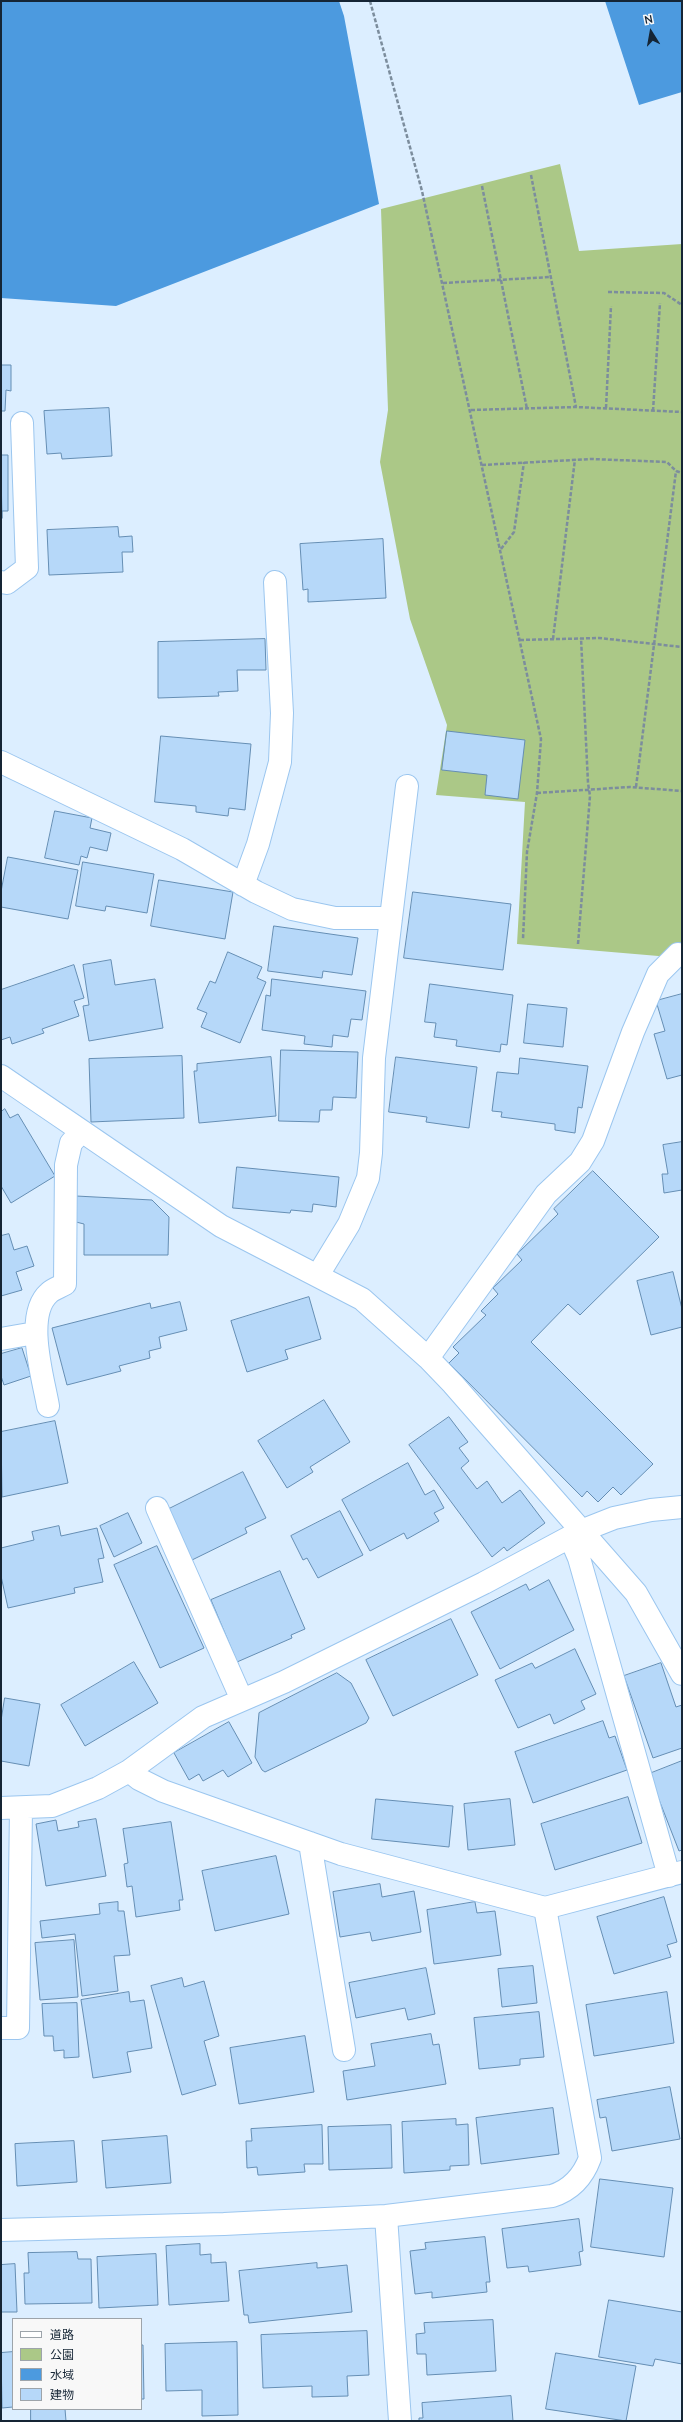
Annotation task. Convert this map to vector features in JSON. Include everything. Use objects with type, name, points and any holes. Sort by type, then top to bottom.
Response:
[{"type":"street","points":[[1,582],[7,583],[27,568],[22,423]]},
{"type":"street","points":[[243,885],[258,844],[280,762],[282,713],[275,582]]},
{"type":"street","points":[[1,762],[182,849],[243,885],[292,909],[335,918],[391,918]]},
{"type":"street","points":[[318,1275],[349,1224],[368,1178],[372,1153],[374,1058],[407,786]]},
{"type":"street","points":[[428,1358],[546,1194],[580,1162],[594,1141],[633,1032],[658,974],[678,954]]},
{"type":"street","points":[[1,1076],[221,1226],[362,1299],[428,1358],[575,1534],[636,1593],[682,1674]]},
{"type":"street","points":[[48,1406],[35,1333],[41,1305],[49,1293],[65,1284],[66,1165],[70,1143],[82,1132]]},
{"type":"street","points":[[1,1339],[35,1333]]},
{"type":"street","points":[[1,2028],[18,2028],[11,1808],[52,1806],[98,1788],[129,1771],[203,1717],[284,1682],[477,1586],[575,1534],[614,1518],[651,1510],[682,1507]]},
{"type":"street","points":[[157,1508],[242,1700]]},
{"type":"street","points":[[129,1771],[139,1779],[163,1791],[341,1854],[545,1908],[675,1874],[580,1558],[575,1534]]},
{"type":"street","points":[[310,1843],[344,2050]]},
{"type":"street","points":[[1,2230],[224,2224],[386,2216],[552,2196],[565,2192],[577,2181],[590,2158],[545,1908]]},
{"type":"street","points":[[386,2216],[400,2421]]},
{"type":"path","points":[[370,1],[422,191],[471,410],[541,739],[537,793],[527,852],[523,939]]},
{"type":"path","points":[[531,174],[576,407]]},
{"type":"path","points":[[482,186],[527,409]]},
{"type":"path","points":[[443,283],[551,277]]},
{"type":"path","points":[[608,292],[664,293],[682,305]]},
{"type":"path","points":[[653,411],[660,303]]},
{"type":"path","points":[[606,408],[612,306]]},
{"type":"path","points":[[471,410],[576,407],[682,412]]},
{"type":"path","points":[[482,465],[575,460],[666,462],[676,471],[682,473]]},
{"type":"path","points":[[553,639],[575,460]]},
{"type":"path","points":[[500,549],[514,532],[524,462]]},
{"type":"path","points":[[636,787],[676,471]]},
{"type":"path","points":[[578,944],[590,789],[580,638]]},
{"type":"path","points":[[520,640],[580,638],[682,647]]},
{"type":"path","points":[[537,793],[636,787],[682,791]]},
{"type":"green space","points":[[560,164],[579,251],[682,244],[682,958],[517,944],[525,802],[436,795],[447,725],[410,619],[380,462],[388,410],[381,209]]},
{"type":"water","points":[[1,1],[339,1],[344,16],[379,204],[116,306],[1,298]]},
{"type":"water","points":[[605,1],[682,1],[682,92],[639,105]]},
{"type":"building","points":[[1,365],[11,365],[11,391],[6,390],[5,411],[1,411]]},
{"type":"building","points":[[109,408],[112,456],[62,459],[61,453],[47,454],[44,411]]},
{"type":"building","points":[[1,455],[8,455],[8,511],[2,511],[2,518]]},
{"type":"building","points":[[118,527],[119,537],[132,536],[133,552],[122,552],[123,572],[49,575],[47,530]]},
{"type":"building","points":[[383,539],[386,598],[308,602],[308,589],[303,590],[300,544]]},
{"type":"building","points":[[265,639],[266,670],[237,670],[238,691],[218,692],[219,696],[158,698],[158,642]]},
{"type":"building","points":[[447,731],[525,740],[518,799],[485,795],[487,775],[442,770]]},
{"type":"building","points":[[161,736],[251,744],[245,810],[229,808],[228,816],[196,812],[196,806],[155,802]]},
{"type":"building","points":[[55,811],[92,818],[90,828],[111,833],[107,851],[90,847],[87,858],[81,856],[79,865],[45,858]]},
{"type":"building","points":[[8,857],[78,870],[68,919],[1,907],[1,892]]},
{"type":"building","points":[[83,862],[154,874],[147,913],[106,906],[105,911],[76,906]]},
{"type":"building","points":[[159,880],[233,892],[225,939],[151,926]]},
{"type":"building","points":[[413,892],[511,904],[503,970],[404,958]]},
{"type":"building","points":[[274,926],[358,938],[352,975],[323,971],[322,978],[268,971]]},
{"type":"building","points":[[228,952],[262,967],[257,978],[266,982],[240,1043],[201,1027],[207,1013],[197,1009],[210,981],[215,983]]},
{"type":"building","points":[[111,960],[115,985],[155,979],[163,1028],[89,1041],[83,1006],[89,1005],[83,965]]},
{"type":"building","points":[[74,965],[84,998],[74,1001],[79,1016],[42,1029],[44,1033],[12,1044],[10,1037],[1,1040],[1,990]]},
{"type":"building","points":[[272,979],[366,991],[362,1020],[351,1019],[348,1037],[333,1035],[332,1047],[304,1044],[305,1036],[262,1030],[266,995],[270,996]]},
{"type":"building","points":[[430,984],[513,995],[507,1045],[501,1044],[500,1052],[456,1046],[457,1040],[434,1037],[436,1023],[425,1022]]},
{"type":"building","points":[[682,994],[682,1075],[667,1079],[654,1034],[665,1031],[656,1001]]},
{"type":"building","points":[[528,1004],[567,1008],[563,1047],[524,1043]]},
{"type":"building","points":[[281,1050],[358,1052],[356,1098],[333,1097],[332,1110],[320,1110],[319,1122],[279,1121]]},
{"type":"building","points":[[182,1056],[184,1118],[91,1122],[89,1059]]},
{"type":"building","points":[[271,1057],[276,1116],[199,1123],[194,1071],[197,1071],[197,1064]]},
{"type":"building","points":[[396,1057],[477,1067],[469,1128],[426,1122],[427,1117],[389,1112]]},
{"type":"building","points":[[520,1058],[588,1066],[582,1108],[578,1107],[575,1133],[555,1130],[555,1124],[501,1117],[502,1112],[492,1111],[497,1072],[518,1074]]},
{"type":"building","points":[[5,1109],[10,1118],[18,1114],[55,1176],[11,1203],[1,1186],[1,1112]]},
{"type":"building","points":[[682,1142],[682,1190],[664,1193],[662,1174],[668,1174],[663,1145]]},
{"type":"building","points":[[237,1167],[339,1177],[336,1207],[313,1204],[312,1212],[291,1210],[290,1213],[233,1208]]},
{"type":"building","points":[[593,1171],[659,1237],[580,1315],[568,1304],[531,1342],[653,1464],[621,1495],[613,1487],[598,1502],[587,1491],[582,1497],[449,1363],[459,1353],[453,1347],[486,1315],[481,1311],[498,1294],[493,1288],[522,1260],[517,1254],[558,1214],[554,1209]]},
{"type":"building","points":[[76,1196],[152,1200],[169,1217],[168,1255],[84,1255],[84,1224],[76,1222]]},
{"type":"building","points":[[9,1234],[14,1250],[27,1246],[34,1266],[16,1272],[22,1290],[1,1296],[1,1236]]},
{"type":"building","points":[[673,1272],[682,1309],[682,1327],[651,1335],[637,1281]]},
{"type":"building","points":[[309,1297],[321,1339],[285,1350],[288,1359],[247,1372],[231,1321]]},
{"type":"building","points":[[180,1302],[187,1330],[159,1337],[161,1348],[149,1351],[150,1358],[119,1366],[121,1371],[67,1385],[52,1328],[150,1303],[151,1308]]},
{"type":"building","points":[[22,1348],[31,1376],[4,1385],[1,1376],[1,1354]]},
{"type":"building","points":[[324,1400],[350,1442],[310,1467],[313,1472],[287,1488],[258,1441]]},
{"type":"building","points":[[449,1417],[468,1442],[459,1448],[469,1461],[461,1468],[477,1489],[487,1481],[502,1503],[520,1490],[545,1523],[507,1551],[504,1547],[492,1557],[409,1445]]},
{"type":"building","points":[[55,1421],[68,1483],[2,1497],[1,1432]]},
{"type":"building","points":[[408,1463],[425,1495],[434,1490],[444,1508],[434,1513],[439,1521],[407,1539],[404,1533],[370,1551],[342,1500]]},
{"type":"building","points":[[243,1472],[266,1518],[245,1528],[247,1533],[192,1560],[167,1510]]},
{"type":"building","points":[[340,1511],[363,1555],[318,1578],[307,1558],[303,1560],[291,1536]]},
{"type":"building","points":[[128,1513],[142,1543],[114,1557],[100,1526]]},
{"type":"building","points":[[59,1526],[61,1536],[97,1528],[104,1558],[98,1559],[103,1582],[74,1588],[75,1593],[8,1608],[1,1576],[1,1548],[34,1540],[32,1532]]},
{"type":"building","points":[[157,1546],[204,1648],[160,1668],[114,1565]]},
{"type":"building","points":[[280,1571],[305,1629],[291,1635],[292,1638],[237,1662],[211,1600]]},
{"type":"building","points":[[549,1580],[574,1630],[500,1669],[471,1612],[526,1584],[529,1590]]},
{"type":"building","points":[[451,1619],[478,1675],[393,1716],[366,1660]]},
{"type":"building","points":[[575,1649],[596,1694],[581,1701],[585,1709],[554,1724],[550,1714],[518,1728],[495,1680],[532,1663],[535,1668]]},
{"type":"building","points":[[134,1662],[158,1703],[85,1746],[61,1705]]},
{"type":"building","points":[[661,1663],[676,1707],[682,1705],[682,1748],[653,1758],[624,1676]]},
{"type":"building","points":[[337,1673],[351,1683],[369,1718],[366,1723],[265,1772],[262,1770],[255,1757],[259,1713]]},
{"type":"building","points":[[5,1698],[40,1704],[29,1766],[1,1761],[1,1721]]},
{"type":"building","points":[[603,1721],[609,1738],[615,1736],[627,1770],[533,1803],[515,1752]]},
{"type":"building","points":[[229,1722],[252,1763],[228,1777],[223,1770],[203,1781],[199,1774],[189,1780],[174,1753]]},
{"type":"building","points":[[682,1761],[682,1850],[679,1851],[649,1774]]},
{"type":"building","points":[[628,1797],[642,1843],[555,1870],[541,1824]]},
{"type":"building","points":[[376,1799],[453,1806],[449,1847],[372,1839]]},
{"type":"building","points":[[510,1799],[515,1845],[468,1850],[464,1804]]},
{"type":"building","points":[[96,1819],[106,1876],[46,1886],[36,1824],[56,1820],[58,1831],[79,1827],[78,1822]]},
{"type":"building","points":[[171,1822],[183,1900],[179,1900],[180,1910],[136,1917],[132,1886],[127,1887],[124,1864],[128,1863],[123,1829]]},
{"type":"building","points":[[276,1856],[289,1914],[215,1931],[202,1871]]},
{"type":"building","points":[[380,1884],[382,1897],[414,1891],[421,1932],[372,1941],[370,1932],[340,1937],[333,1892]]},
{"type":"building","points":[[664,1897],[677,1942],[667,1945],[671,1957],[614,1974],[597,1917]]},
{"type":"building","points":[[118,1902],[118,1911],[124,1911],[130,1955],[114,1956],[118,1991],[82,1996],[75,1934],[42,1938],[40,1921],[100,1914],[99,1904]]},
{"type":"building","points":[[475,1902],[477,1913],[495,1911],[501,1955],[434,1964],[427,1910]]},
{"type":"building","points":[[74,1940],[78,1997],[40,2000],[35,1943]]},
{"type":"building","points":[[533,1966],[537,2003],[502,2007],[498,1969]]},
{"type":"building","points":[[426,1968],[435,2014],[408,2020],[405,2008],[356,2018],[349,1983]]},
{"type":"building","points":[[182,1978],[184,1987],[204,1981],[219,2036],[204,2041],[216,2085],[182,2095],[151,1986]]},
{"type":"building","points":[[129,1992],[130,2002],[144,2000],[152,2048],[127,2052],[131,2072],[93,2078],[81,2000]]},
{"type":"building","points":[[667,1992],[674,2043],[594,2056],[586,2005]]},
{"type":"building","points":[[77,2003],[79,2057],[64,2058],[64,2050],[54,2051],[53,2036],[44,2036],[42,2004]]},
{"type":"building","points":[[539,2012],[544,2057],[520,2059],[520,2065],[479,2069],[474,2018]]},
{"type":"building","points":[[431,2034],[433,2045],[439,2044],[446,2084],[347,2100],[343,2071],[375,2066],[371,2044]]},
{"type":"building","points":[[305,2036],[314,2092],[239,2104],[230,2048]]},
{"type":"building","points":[[670,2087],[680,2139],[612,2151],[606,2117],[600,2118],[597,2100]]},
{"type":"building","points":[[553,2108],[559,2154],[481,2164],[476,2118]]},
{"type":"building","points":[[456,2119],[456,2125],[468,2124],[469,2165],[450,2166],[450,2170],[404,2173],[402,2122]]},
{"type":"building","points":[[322,2125],[323,2164],[304,2164],[305,2172],[260,2175],[258,2175],[257,2167],[247,2168],[246,2141],[252,2141],[251,2129]]},
{"type":"building","points":[[391,2125],[392,2168],[329,2170],[328,2127]]},
{"type":"building","points":[[167,2136],[171,2183],[106,2188],[102,2141]]},
{"type":"building","points":[[74,2141],[77,2182],[17,2186],[15,2144]]},
{"type":"building","points":[[600,2179],[673,2188],[664,2257],[591,2247]]},
{"type":"building","points":[[579,2219],[583,2251],[579,2252],[581,2265],[529,2272],[528,2266],[507,2268],[502,2229]]},
{"type":"building","points":[[485,2237],[490,2282],[486,2282],[487,2292],[432,2298],[432,2292],[415,2294],[410,2251],[426,2249],[425,2243]]},
{"type":"building","points":[[200,2244],[200,2255],[211,2254],[211,2263],[226,2262],[229,2301],[169,2305],[166,2246]]},
{"type":"building","points":[[77,2252],[78,2259],[91,2259],[92,2303],[25,2304],[24,2273],[29,2273],[28,2253]]},
{"type":"building","points":[[156,2254],[158,2305],[99,2308],[97,2257]]},
{"type":"building","points":[[317,2263],[317,2268],[347,2265],[352,2312],[249,2323],[248,2315],[244,2315],[239,2271]]},
{"type":"building","points":[[15,2264],[17,2312],[1,2312],[1,2265]]},
{"type":"building","points":[[609,2300],[682,2312],[682,2364],[655,2359],[653,2366],[599,2357]]},
{"type":"building","points":[[493,2320],[496,2371],[427,2375],[426,2354],[417,2354],[416,2334],[425,2333],[424,2323]]},
{"type":"building","points":[[367,2331],[369,2375],[347,2376],[348,2396],[312,2397],[312,2386],[263,2388],[261,2335]]},
{"type":"building","points":[[237,2342],[238,2415],[202,2416],[202,2390],[166,2391],[165,2344]]},
{"type":"building","points":[[142,2345],[143,2345],[144,2399],[142,2399]]},
{"type":"building","points":[[12,2352],[12,2407],[2,2408],[1,2353]]},
{"type":"building","points":[[556,2353],[636,2366],[626,2421],[546,2409]]},
{"type":"building","points":[[511,2396],[513,2421],[419,2421],[419,2418],[423,2418],[422,2403]]},
{"type":"building","points":[[31,2410],[65,2410],[66,2421],[31,2421]]}]
